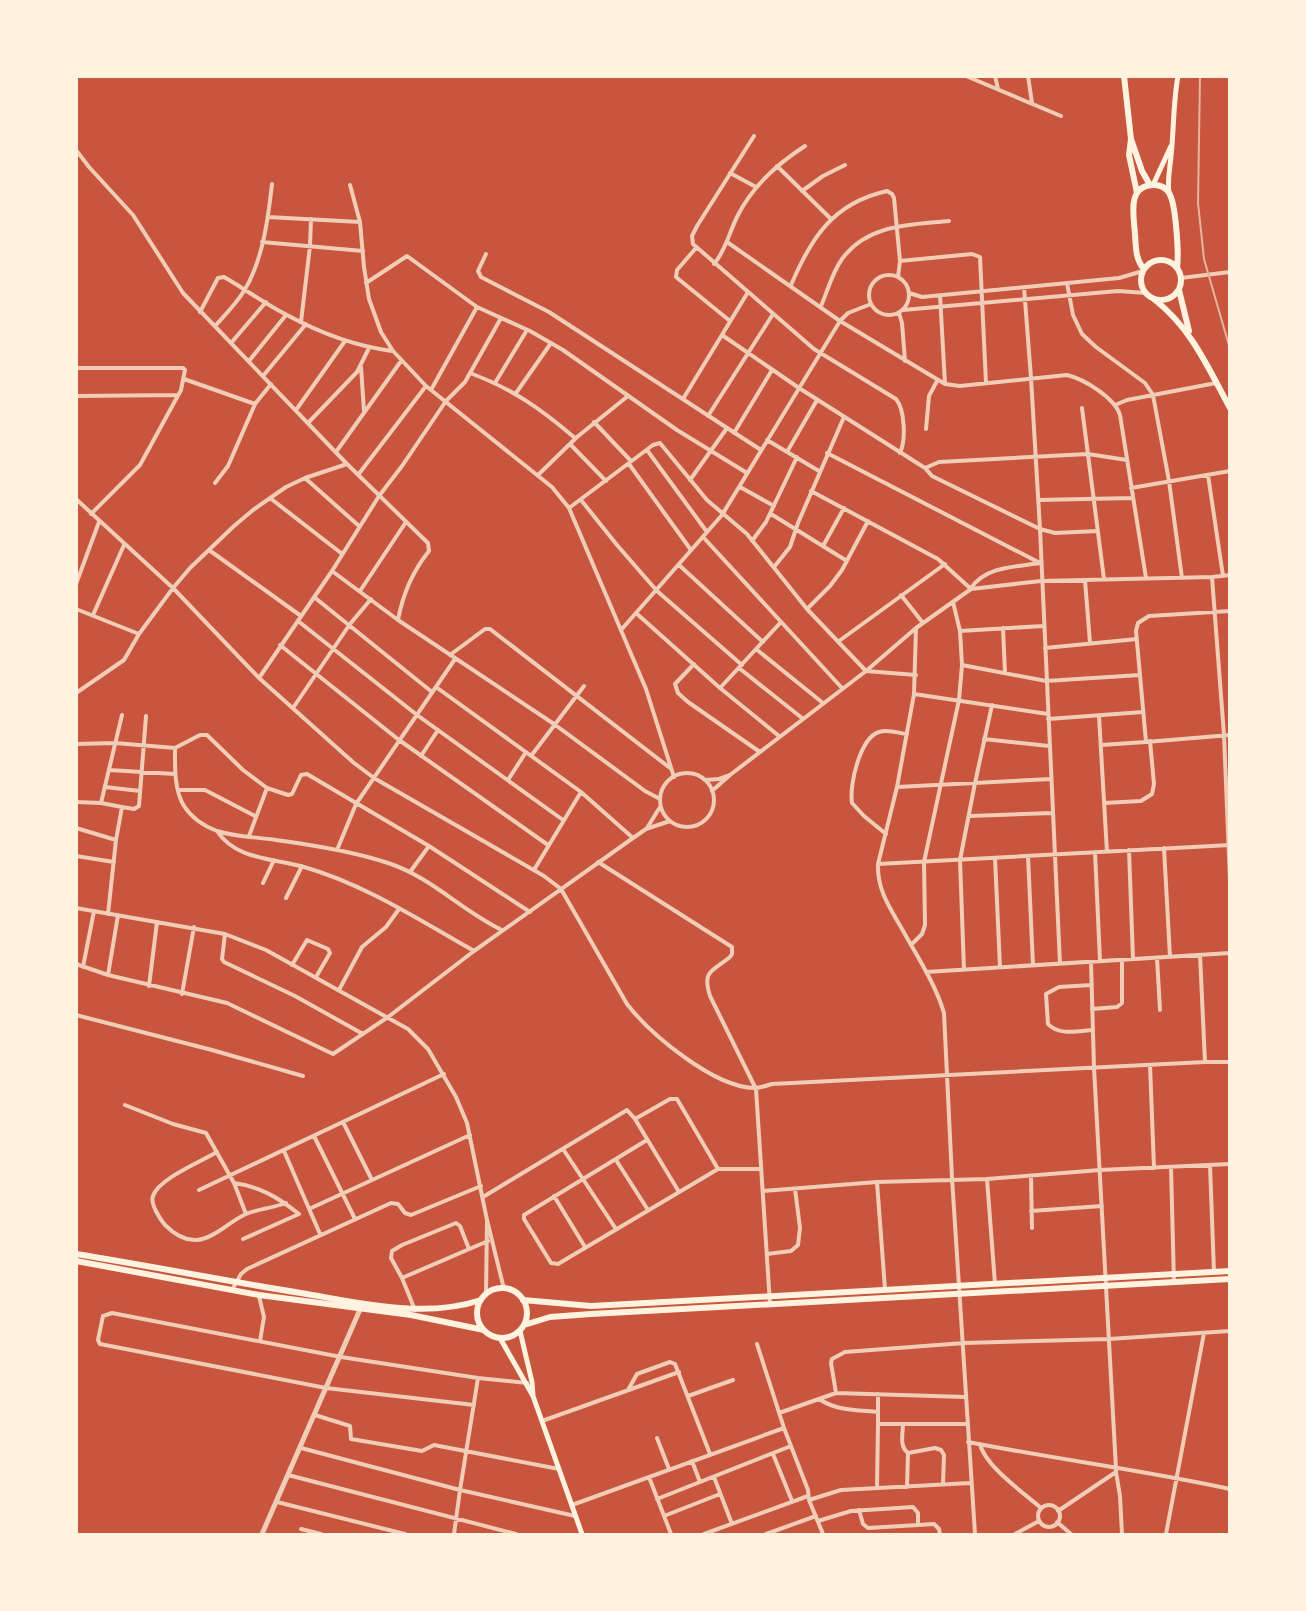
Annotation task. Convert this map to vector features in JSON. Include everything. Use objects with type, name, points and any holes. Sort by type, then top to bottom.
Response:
[{"type":"main road","points":[[1124,76],[1131,139],[1142,171],[1152,185],[1164,188],[1169,193]]},
{"type":"main road","points":[[1178,76],[1168,181],[1178,247],[1177,268],[1181,278],[1179,290],[1190,335],[1230,408]]},
{"type":"main road","points":[[1131,139],[1129,155],[1137,193],[1132,205],[1137,253],[1144,270]]},
{"type":"main road","points":[[1137,193],[1152,185],[1171,146]]},
{"type":"main road","points":[[1177,268],[1171,263],[1160,260],[1153,262],[1144,270],[1141,281],[1146,293],[1190,335]]},
{"type":"main road","points":[[1155,300],[1169,299],[1179,290]]},
{"type":"main road","points":[[76,1254],[484,1330]]},
{"type":"main road","points":[[76,1261],[259,1295],[362,1306],[450,1308],[504,1288],[518,1294],[527,1312],[522,1328],[533,1396],[582,1534]]},
{"type":"main road","points":[[484,1297],[477,1312],[480,1325],[491,1336],[507,1338],[522,1328],[550,1317],[959,1290],[1107,1285],[1230,1271]]},
{"type":"main road","points":[[523,1300],[591,1306],[885,1289],[959,1290],[995,1284],[1106,1277],[1230,1279]]},
{"type":"main road","points":[[500,1338],[524,1384],[533,1396]]},
{"type":"street","points":[[966,76],[1060,116]]},
{"type":"street","points":[[995,76],[998,89]]},
{"type":"street","points":[[1028,76],[1032,104]]},
{"type":"street","points":[[754,136],[694,231],[692,240],[696,248],[714,264],[820,352],[898,401],[901,408],[904,444],[900,453]]},
{"type":"street","points":[[714,264],[739,214],[756,187],[777,166],[806,146]]},
{"type":"street","points":[[76,150],[133,215],[172,277],[200,312],[347,464],[428,543],[429,551],[412,576],[405,592],[398,620]]},
{"type":"street","points":[[802,191],[823,176],[845,165]]},
{"type":"street","points":[[777,166],[831,219]]},
{"type":"street","points":[[730,173],[756,187]]},
{"type":"street","points":[[215,326],[246,289],[262,242],[272,184]]},
{"type":"street","points":[[350,185],[360,222],[366,283],[375,318],[393,351],[426,386],[552,487],[569,508],[646,689],[674,777]]},
{"type":"street","points":[[791,285],[811,243],[831,219],[863,199],[887,192],[894,196],[900,261],[898,277]]},
{"type":"street","points":[[268,217],[360,222]]},
{"type":"street","points":[[263,376],[304,323],[311,219]]},
{"type":"street","points":[[821,306],[835,272],[850,250],[872,234],[897,227],[948,221]]},
{"type":"street","points":[[262,242],[363,251]]},
{"type":"street","points":[[727,242],[840,321],[937,381],[960,386],[1059,375],[1075,377],[1115,405],[1120,415],[1146,578]]},
{"type":"street","points":[[696,248],[677,270],[676,277],[730,321]]},
{"type":"street","points":[[486,254],[478,271],[481,277],[549,312],[761,450]]},
{"type":"street","points":[[900,261],[977,254],[980,261],[986,383]]},
{"type":"street","points":[[366,283],[405,256],[477,307],[551,343],[591,368],[628,396],[747,473]]},
{"type":"street","points":[[909,293],[917,297],[1119,278],[1144,270]]},
{"type":"street","points":[[1181,278],[1227,272]]},
{"type":"street","points":[[905,362],[901,311],[908,302],[909,293],[905,283],[898,277],[885,275],[875,281],[869,292],[871,304],[883,315],[901,311],[942,306],[1069,295],[1127,291],[1146,293]]},
{"type":"street","points":[[200,312],[220,277],[224,277],[286,315],[345,341],[369,348],[393,351]]},
{"type":"street","points":[[1067,283],[1073,315],[1082,334],[1096,347],[1145,382],[1153,395],[1169,481],[1182,578]]},
{"type":"street","points":[[1024,287],[1040,529],[1060,964]]},
{"type":"street","points":[[682,399],[748,292]]},
{"type":"street","points":[[940,295],[945,384]]},
{"type":"street","points":[[231,343],[266,302]]},
{"type":"street","points":[[621,630],[722,515],[840,321],[848,313],[871,304]]},
{"type":"street","points":[[431,390],[477,307]]},
{"type":"street","points":[[708,416],[773,314]]},
{"type":"street","points":[[248,361],[286,315]]},
{"type":"street","points":[[259,678],[332,571],[358,526],[446,402],[456,393],[470,373],[501,318]]},
{"type":"street","points":[[495,383],[526,330]]},
{"type":"street","points":[[722,335],[817,400],[925,468],[932,476],[1040,529],[1055,533],[1098,531]]},
{"type":"street","points":[[296,410],[345,341]]},
{"type":"street","points":[[516,393],[551,343]]},
{"type":"street","points":[[308,423],[361,367],[369,348]]},
{"type":"street","points":[[336,452],[401,361]]},
{"type":"street","points":[[361,367],[364,413]]},
{"type":"street","points":[[76,368],[183,368],[186,370],[178,395],[140,465],[92,514]]},
{"type":"street","points":[[734,433],[772,370]]},
{"type":"street","points":[[470,373],[516,393],[549,415],[575,438]]},
{"type":"street","points":[[184,379],[255,404]]},
{"type":"street","points":[[926,429],[929,396],[937,381]]},
{"type":"street","points":[[1115,405],[1127,400],[1216,383]]},
{"type":"street","points":[[214,483],[228,466],[255,404],[271,384]]},
{"type":"street","points":[[358,475],[426,386]]},
{"type":"street","points":[[76,396],[178,395]]},
{"type":"street","points":[[538,475],[575,438],[628,396]]},
{"type":"street","points":[[787,452],[817,400]]},
{"type":"street","points":[[1082,408],[1104,579]]},
{"type":"street","points":[[774,567],[790,547],[819,471],[844,417]]},
{"type":"street","points":[[594,422],[630,463],[691,550]]},
{"type":"street","points":[[690,480],[727,428]]},
{"type":"street","points":[[767,440],[819,471]]},
{"type":"street","points":[[569,508],[647,450],[660,443],[722,515],[752,541],[807,609],[866,671],[916,675]]},
{"type":"street","points":[[570,444],[606,481]]},
{"type":"street","points":[[647,450],[705,535],[842,688]]},
{"type":"street","points":[[827,453],[1041,563]]},
{"type":"street","points":[[925,468],[939,462],[1088,454],[1127,460]]},
{"type":"street","points":[[752,541],[771,514],[797,457]]},
{"type":"street","points":[[76,693],[124,660],[139,634],[173,588],[234,526],[270,498],[304,478],[347,464]]},
{"type":"street","points":[[1131,488],[1230,471]]},
{"type":"street","points":[[1208,475],[1223,576]]},
{"type":"street","points":[[304,478],[358,526]]},
{"type":"street","points":[[740,486],[774,506]]},
{"type":"street","points":[[811,491],[945,564],[971,589]]},
{"type":"street","points":[[270,498],[341,553]]},
{"type":"street","points":[[1038,500],[1133,498]]},
{"type":"street","points":[[77,499],[99,522],[173,588],[259,678],[354,763],[374,778],[534,870],[561,889],[627,1004],[642,1022],[713,1076],[737,1086],[756,1089],[772,1084],[1230,1062]]},
{"type":"street","points":[[580,500],[657,591],[802,718]]},
{"type":"street","points":[[823,546],[844,508]]},
{"type":"street","points":[[771,514],[847,561]]},
{"type":"street","points":[[807,609],[836,578],[868,521]]},
{"type":"street","points":[[76,584],[99,522]]},
{"type":"street","points":[[360,591],[406,522]]},
{"type":"street","points":[[93,615],[124,545]]},
{"type":"street","points":[[209,550],[301,616]]},
{"type":"street","points":[[712,791],[802,718],[866,671],[916,628],[971,589],[988,573],[1041,563]]},
{"type":"street","points":[[839,641],[945,564]]},
{"type":"street","points":[[679,565],[763,642]]},
{"type":"street","points":[[332,571],[398,620],[554,724],[645,791],[660,799]]},
{"type":"street","points":[[971,589],[1041,581],[1230,575]]},
{"type":"street","points":[[1212,577],[1227,735],[1230,880]]},
{"type":"street","points":[[1085,580],[1090,643]]},
{"type":"street","points":[[901,595],[923,623]]},
{"type":"street","points":[[314,597],[432,692]]},
{"type":"street","points":[[293,708],[350,624],[370,600]]},
{"type":"street","points":[[911,945],[922,934],[925,925],[924,861],[959,700],[962,665],[960,631],[953,602]]},
{"type":"street","points":[[76,609],[139,634]]},
{"type":"street","points":[[1104,803],[1141,801],[1150,797],[1154,784],[1143,712],[1137,639],[1138,623],[1149,616],[1230,611]]},
{"type":"street","points":[[636,613],[720,688],[779,736]]},
{"type":"street","points":[[298,621],[417,715],[563,820]]},
{"type":"street","points":[[720,688],[781,622]]},
{"type":"street","points":[[960,631],[1044,626]]},
{"type":"street","points":[[916,628],[914,694],[897,787],[878,864],[880,886],[885,900],[935,989],[944,1013],[970,1483],[975,1534]]},
{"type":"street","points":[[1003,628],[1005,673]]},
{"type":"street","points":[[450,655],[485,629],[490,629],[670,768]]},
{"type":"street","points":[[1045,648],[1137,639]]},
{"type":"street","points":[[280,645],[399,740],[548,845]]},
{"type":"street","points":[[756,649],[823,704]]},
{"type":"street","points":[[337,849],[356,804],[455,659]]},
{"type":"street","points":[[694,663],[675,684],[678,693],[760,752]]},
{"type":"street","points":[[962,665],[1046,681],[1140,675]]},
{"type":"street","points":[[531,756],[584,686]]},
{"type":"street","points":[[436,687],[581,792],[633,838]]},
{"type":"street","points":[[914,694],[1048,716],[1099,716],[1143,712]]},
{"type":"street","points":[[964,970],[960,860],[992,705]]},
{"type":"street","points":[[101,803],[122,716]]},
{"type":"street","points":[[76,802],[101,803],[134,809],[139,806],[146,716]]},
{"type":"street","points":[[1099,716],[1107,852]]},
{"type":"street","points":[[421,756],[438,730]]},
{"type":"street","points":[[886,834],[852,803],[852,786],[864,744],[871,736],[885,731],[907,734]]},
{"type":"street","points":[[76,744],[115,743],[175,748],[200,735],[207,735],[243,771],[267,789],[292,794],[301,776],[307,774],[429,846],[530,912]]},
{"type":"street","points":[[1101,745],[1227,735]]},
{"type":"street","points":[[984,739],[1049,746]]},
{"type":"street","points":[[175,748],[175,774],[180,798],[191,814],[202,824],[217,831],[337,849],[389,863],[430,883],[483,921],[503,931]]},
{"type":"street","points":[[508,780],[526,752]]},
{"type":"street","points":[[110,770],[175,774]]},
{"type":"street","points":[[704,780],[712,791],[713,807],[710,815],[695,826],[686,827],[670,821],[661,806],[660,799],[667,782],[674,777],[690,774],[704,780],[719,779],[730,775]]},
{"type":"street","points":[[897,787],[1051,779]]},
{"type":"street","points":[[105,787],[140,791]]},
{"type":"street","points":[[249,836],[267,789]]},
{"type":"street","points":[[179,790],[205,790],[255,816]]},
{"type":"street","points":[[534,870],[581,792]]},
{"type":"street","points":[[646,829],[661,806]]},
{"type":"street","points":[[108,914],[122,807]]},
{"type":"street","points":[[970,816],[1053,813]]},
{"type":"street","points":[[76,964],[149,986],[235,1006],[333,1054],[388,1017],[474,951],[598,862],[646,829],[670,821]]},
{"type":"street","points":[[76,828],[116,840]]},
{"type":"street","points":[[217,831],[223,840],[238,851],[302,866],[330,876],[399,909],[474,951]]},
{"type":"street","points":[[878,864],[1229,845]]},
{"type":"street","points":[[410,872],[429,846]]},
{"type":"street","points":[[1164,849],[1170,957]]},
{"type":"street","points":[[1129,850],[1133,959]]},
{"type":"street","points":[[1095,852],[1100,961]]},
{"type":"street","points":[[76,856],[114,861]]},
{"type":"street","points":[[1028,856],[1033,965]]},
{"type":"street","points":[[995,858],[999,967]]},
{"type":"street","points":[[263,883],[274,860]]},
{"type":"street","points":[[598,862],[732,947],[730,957],[707,975],[706,983],[710,996],[756,1089],[770,1304]]},
{"type":"street","points":[[286,898],[302,866]]},
{"type":"street","points":[[76,908],[194,927],[245,940],[388,1017],[408,1029],[428,1048],[456,1097],[470,1135],[483,1197],[489,1241],[484,1297]]},
{"type":"street","points":[[339,990],[362,947],[386,927],[399,909]]},
{"type":"street","points":[[83,967],[94,911]]},
{"type":"street","points":[[108,975],[118,915]]},
{"type":"street","points":[[149,986],[157,922]]},
{"type":"street","points":[[182,994],[194,927]]},
{"type":"street","points":[[225,934],[222,959],[224,962],[295,996],[363,1034]]},
{"type":"street","points":[[292,964],[308,940],[328,949],[330,953],[316,978]]},
{"type":"street","points":[[926,972],[1230,953]]},
{"type":"street","points":[[1200,955],[1205,1062]]},
{"type":"street","points":[[1156,958],[1160,1010]]},
{"type":"street","points":[[1092,1009],[1118,1006],[1122,1003],[1122,960]]},
{"type":"street","points":[[1091,962],[1094,1068],[1116,1471],[1122,1534]]},
{"type":"street","points":[[1092,985],[1054,988],[1046,994],[1046,1000],[1048,1024],[1054,1030],[1060,1032],[1093,1030]]},
{"type":"street","points":[[76,1015],[303,1076]]},
{"type":"street","points":[[1150,1065],[1154,1168]]},
{"type":"street","points":[[199,1190],[444,1074]]},
{"type":"street","points":[[635,1119],[670,1099],[677,1099],[718,1169]]},
{"type":"street","points":[[125,1106],[173,1124],[206,1133],[234,1183],[246,1214]]},
{"type":"street","points":[[483,1197],[627,1110],[635,1119],[679,1192]]},
{"type":"street","points":[[343,1122],[372,1180]]},
{"type":"street","points":[[309,1209],[470,1135]]},
{"type":"street","points":[[314,1136],[355,1219]]},
{"type":"street","points":[[647,1140],[524,1215],[551,1263],[555,1264],[718,1169],[761,1169]]},
{"type":"street","points":[[563,1149],[616,1229]]},
{"type":"street","points":[[284,1150],[320,1234]]},
{"type":"street","points":[[217,1152],[159,1187],[153,1197],[154,1205],[167,1227],[174,1233],[199,1240],[246,1214],[286,1203]]},
{"type":"street","points":[[616,1160],[648,1210]]},
{"type":"street","points":[[763,1191],[878,1182],[952,1178],[987,1179],[1100,1170],[1230,1164]]},
{"type":"street","points":[[1210,1165],[1214,1273]]},
{"type":"street","points":[[1171,1167],[1174,1279]]},
{"type":"street","points":[[1030,1176],[1032,1228]]},
{"type":"street","points":[[987,1179],[995,1284]]},
{"type":"street","points":[[878,1182],[885,1289]]},
{"type":"street","points":[[234,1183],[253,1186],[286,1203],[299,1214],[243,1239]]},
{"type":"street","points":[[232,1290],[241,1274],[247,1269],[355,1219],[394,1203],[398,1204],[405,1214],[411,1215],[481,1186]]},
{"type":"street","points":[[767,1254],[791,1251],[798,1245],[800,1228],[795,1189]]},
{"type":"street","points":[[554,1196],[585,1247]]},
{"type":"street","points":[[1031,1211],[1102,1206]]},
{"type":"street","points":[[417,1316],[390,1255],[392,1251],[456,1223],[460,1226],[469,1249]]},
{"type":"street","points":[[402,1278],[489,1241]]},
{"type":"street","points":[[489,1241],[504,1288]]},
{"type":"street","points":[[259,1295],[264,1317],[260,1341]]},
{"type":"street","points":[[262,1534],[362,1306]]},
{"type":"street","points":[[474,1405],[326,1388],[100,1344],[98,1340],[103,1316],[112,1313],[341,1356],[478,1378],[524,1384],[532,1382]]},
{"type":"street","points":[[836,1393],[831,1363],[832,1359],[845,1352],[964,1343],[1109,1339],[1230,1331]]},
{"type":"street","points":[[1166,1534],[1204,1333]]},
{"type":"street","points":[[757,1344],[784,1428],[808,1490],[808,1498],[823,1534]]},
{"type":"street","points":[[628,1390],[633,1378],[642,1372],[670,1362],[675,1364],[710,1454]]},
{"type":"street","points":[[542,1421],[679,1372]]},
{"type":"street","points":[[454,1534],[478,1378]]},
{"type":"street","points":[[688,1396],[733,1380]]},
{"type":"street","points":[[779,1413],[836,1393],[966,1397]]},
{"type":"street","points":[[877,1488],[878,1394]]},
{"type":"street","points":[[818,1399],[829,1406],[843,1410],[878,1412]]},
{"type":"street","points":[[315,1415],[350,1426],[351,1439],[422,1451],[434,1445],[560,1469]]},
{"type":"street","points":[[878,1424],[967,1424]]},
{"type":"street","points":[[903,1424],[902,1444],[908,1453],[907,1486]]},
{"type":"street","points":[[572,1505],[784,1428]]},
{"type":"street","points":[[657,1438],[669,1469]]},
{"type":"street","points":[[968,1442],[1116,1471],[1176,1477],[1230,1488]]},
{"type":"street","points":[[980,1444],[982,1451],[991,1462],[1041,1508]]},
{"type":"street","points":[[657,1499],[791,1446]]},
{"type":"street","points":[[301,1448],[460,1490],[575,1516]]},
{"type":"street","points":[[908,1453],[935,1448],[941,1450],[944,1455],[943,1485]]},
{"type":"street","points":[[773,1454],[792,1501]]},
{"type":"street","points":[[692,1461],[700,1482]]},
{"type":"street","points":[[1059,1511],[1116,1471]]},
{"type":"street","points":[[288,1475],[516,1534]]},
{"type":"street","points":[[649,1477],[671,1534]]},
{"type":"street","points":[[714,1477],[732,1524]]},
{"type":"street","points":[[704,1534],[792,1501],[841,1490],[970,1483]]},
{"type":"street","points":[[664,1516],[720,1494]]},
{"type":"street","points":[[277,1502],[405,1534]]},
{"type":"street","points":[[1049,1505],[1059,1511],[1060,1517],[1053,1526],[1046,1526],[1039,1521],[1038,1515],[1041,1508],[1049,1505]]},
{"type":"street","points":[[818,1521],[851,1511],[913,1508],[918,1513],[918,1525]]},
{"type":"street","points":[[860,1510],[863,1524],[868,1528],[934,1524],[940,1534]]},
{"type":"street","points":[[766,1534],[816,1515]]},
{"type":"street","points":[[1015,1534],[1039,1521]]},
{"type":"street","points":[[1057,1522],[1071,1534]]},
{"type":"street","points":[[301,1529],[321,1534]]},
{"type":"railway","points":[[1200,76],[1198,203],[1204,259],[1230,349]]}]
